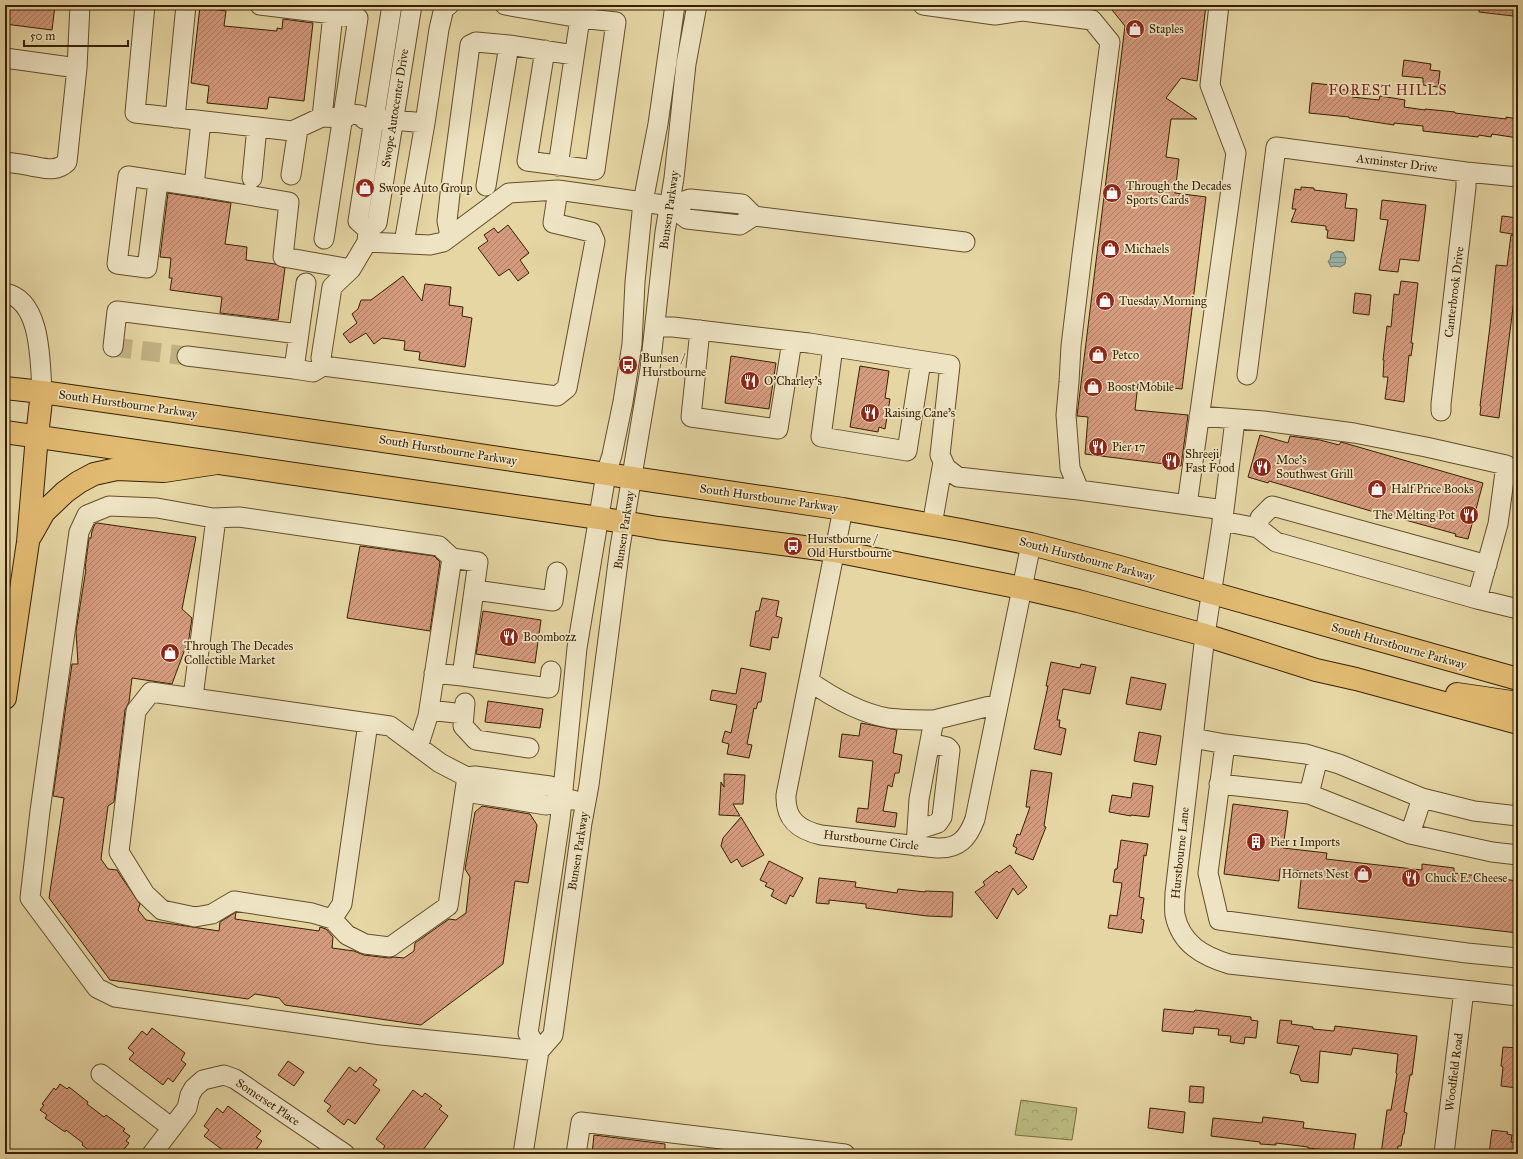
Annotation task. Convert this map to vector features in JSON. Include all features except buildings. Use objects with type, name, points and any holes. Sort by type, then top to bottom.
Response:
[{"type":"main road","name":"South Hurstbourne Parkway","points":[[5,388],[42,392],[843,509],[1031,544],[1116,566],[1518,679]]},
{"type":"main road","points":[[5,698],[28,542],[42,392]]},
{"type":"main road","points":[[5,432],[599,518],[658,528],[835,551],[1022,588],[1078,601],[1205,636],[1316,670],[1356,679],[1518,723]]},
{"type":"main road","points":[[28,542],[44,512],[65,492],[94,474],[117,469],[164,471],[217,463]]},
{"type":"main road","points":[[1356,679],[1518,703]]},
{"type":"street","points":[[5,162],[43,169],[53,169],[62,168],[67,162],[77,68],[80,5]]},
{"type":"street","points":[[145,5],[136,113],[292,131],[322,118],[344,118],[351,114],[360,115],[369,119],[425,123]]},
{"type":"street","points":[[175,118],[186,5]]},
{"type":"street","points":[[260,5],[358,18],[344,118],[324,239]]},
{"type":"street","name":"Swope Autocenter Drive","points":[[392,5],[369,119],[358,221],[368,236],[377,223],[412,5]]},
{"type":"street","points":[[404,243],[425,123],[439,28],[444,8],[450,5]]},
{"type":"street","points":[[507,5],[580,18],[616,22],[595,170],[527,161],[545,50]]},
{"type":"street","name":"Bunsen Parkway","points":[[675,5],[658,124],[642,202],[635,282],[632,344],[623,402],[612,455],[606,474],[577,648],[562,799],[528,1033],[539,1051],[553,1035],[582,823],[589,785],[624,523],[633,478],[650,369],[665,232],[674,178],[686,64],[697,5]]},
{"type":"street","points":[[923,5],[995,15],[1023,11],[1092,20],[1110,42],[1082,255],[1068,382],[1066,415],[1070,468],[1079,490]]},
{"type":"street","points":[[1187,505],[1236,153],[1210,85],[1219,5]]},
{"type":"street","points":[[322,118],[333,14]]},
{"type":"street","points":[[558,166],[580,18]]},
{"type":"street","points":[[450,236],[447,221],[470,44],[476,42],[509,45],[574,55]]},
{"type":"street","points":[[486,186],[509,45]]},
{"type":"street","points":[[5,58],[77,68]]},
{"type":"street","points":[[194,186],[201,121]]},
{"type":"street","points":[[252,178],[257,127]]},
{"type":"street","points":[[291,175],[298,128]]},
{"type":"street","name":"Axminster Drive","points":[[1247,374],[1276,147],[1466,172],[1518,177]]},
{"type":"street","name":"Canterbrook Drive","points":[[1442,411],[1441,404],[1466,187],[1466,172]]},
{"type":"street","points":[[158,182],[194,186],[289,202],[283,257],[351,269]]},
{"type":"street","points":[[187,356],[313,372],[323,366],[557,396],[567,388],[595,241],[591,232],[553,223],[558,190]]},
{"type":"street","points":[[323,366],[321,358],[332,287],[351,269],[368,236],[404,243],[430,245],[443,242],[509,193],[558,190],[670,206],[687,219],[740,225],[754,216],[965,242]]},
{"type":"street","points":[[294,369],[308,261]]},
{"type":"street","points":[[306,282],[332,287]]},
{"type":"street","points":[[5,293],[12,294],[23,304],[32,318],[37,331],[42,392]]},
{"type":"street","points":[[112,347],[117,311],[299,334]]},
{"type":"street","points":[[655,328],[673,327],[792,341],[950,365],[940,455],[946,468],[958,477],[1079,490],[1187,505],[1223,515],[1258,528],[1276,542],[1477,599],[1518,609]]},
{"type":"street","points":[[700,330],[691,417],[778,429],[792,341]]},
{"type":"street","points":[[833,347],[821,437],[899,450],[907,451],[921,361]]},
{"type":"street","points":[[1199,416],[1235,420],[1264,421],[1354,433],[1426,447],[1506,466],[1498,524],[1477,599]]},
{"type":"street","name":"Hurstbourne Lane","points":[[1235,420],[1205,636],[1175,893],[1175,914],[1179,927],[1186,938],[1197,950],[1210,958],[1229,964],[1518,996]]},
{"type":"street","points":[[932,525],[943,462]]},
{"type":"street","points":[[462,676],[478,562],[452,558],[439,546],[239,517],[216,518],[157,508],[109,506],[87,515],[79,532],[41,803],[30,898],[97,988],[115,997],[381,1035],[539,1051],[523,1154]]},
{"type":"street","points":[[1258,528],[1260,518],[1272,506],[1486,565]]},
{"type":"street","name":"Hurstbourne Circle","points":[[843,509],[786,796],[786,804],[790,818],[798,826],[808,832],[916,838],[944,848],[954,846],[965,839],[971,830],[975,819],[1031,544]]},
{"type":"street","points":[[193,697],[216,518]]},
{"type":"street","points":[[418,747],[429,710],[452,558]]},
{"type":"street","points":[[475,590],[553,601],[557,572]]},
{"type":"street","points":[[434,673],[549,688],[551,671]]},
{"type":"street","points":[[809,681],[832,697],[860,709],[886,718],[902,720],[934,720],[998,704]]},
{"type":"street","points":[[466,785],[440,763],[390,726],[151,692],[136,711],[119,852],[145,894],[162,910],[195,917],[212,914],[234,901],[312,913],[332,919],[347,935],[366,944],[390,947],[448,906],[466,785],[475,776],[550,786],[562,799],[586,802]]},
{"type":"street","points":[[429,710],[465,708],[463,726],[476,740],[529,748]]},
{"type":"street","points":[[916,838],[919,799],[934,720]]},
{"type":"street","points":[[332,919],[342,904],[368,723]]},
{"type":"street","points":[[1193,738],[1225,744],[1306,754],[1339,764],[1422,798],[1474,811],[1518,816]]},
{"type":"street","points":[[1225,744],[1208,873],[1220,920],[1467,953],[1518,958]]},
{"type":"street","points":[[1309,794],[1318,758]]},
{"type":"street","points":[[1219,784],[1309,794],[1410,834],[1492,852],[1518,856]]},
{"type":"street","points":[[1410,834],[1422,798]]},
{"type":"street","name":"Woodfield Road","points":[[1444,1154],[1464,990]]},
{"type":"street","points":[[101,1074],[172,1128]]},
{"type":"street","name":"Somerset Place","points":[[152,1154],[187,1108],[190,1095],[194,1088],[203,1080],[224,1076],[236,1079],[345,1154]]},
{"type":"street","points":[[576,1154],[581,1122],[845,1154]]},
{"type":"green space","points":[[1021,1100],[1077,1108],[1072,1140],[1015,1135]]},
{"type":"water","points":[[1337,251],[1343,252],[1346,258],[1345,264],[1340,267],[1331,267],[1328,261],[1330,260],[1331,254]]},
{"type":"tunnel","points":[[113,347],[187,356]]},
{"type":"place","name":"Staples","points":[[1135,29]]},
{"type":"place","name":"Swope Auto Group","points":[[365,188]]},
{"type":"place","name":"Through the Decades Sports Cards","points":[[1112,193]]},
{"type":"place","name":"Michaels","points":[[1110,249]]},
{"type":"place","name":"Tuesday Morning","points":[[1105,301]]},
{"type":"place","name":"Petco","points":[[1098,355]]},
{"type":"place","name":"Bunsen / Hurstbourne","points":[[628,365]]},
{"type":"place","name":"O'Charley's","points":[[750,381]]},
{"type":"place","name":"Boost Mobile","points":[[1093,387]]},
{"type":"place","name":"Raising Cane's","points":[[870,413]]},
{"type":"place","name":"Pier 17","points":[[1098,447]]},
{"type":"place","name":"Shreeji Fast Food","points":[[1171,461]]},
{"type":"place","name":"Moe's Southwest Grill","points":[[1262,467]]},
{"type":"place","name":"Half Price Books","points":[[1377,489]]},
{"type":"place","name":"The Melting Pot","points":[[1469,515]]},
{"type":"place","name":"Hurstbourne / Old Hurstbourne","points":[[793,546]]},
{"type":"place","name":"Boombozz","points":[[509,637]]},
{"type":"place","name":"Through The Decades Collectible Market","points":[[170,653]]},
{"type":"place","name":"Pier 1 Imports","points":[[1256,842]]},
{"type":"place","name":"Hornets Nest","points":[[1363,874]]},
{"type":"place","name":"Chuck E. Cheese","points":[[1411,878]]},
{"type":"district","name":"FOREST HILLS","points":[[1388,90]]}]
